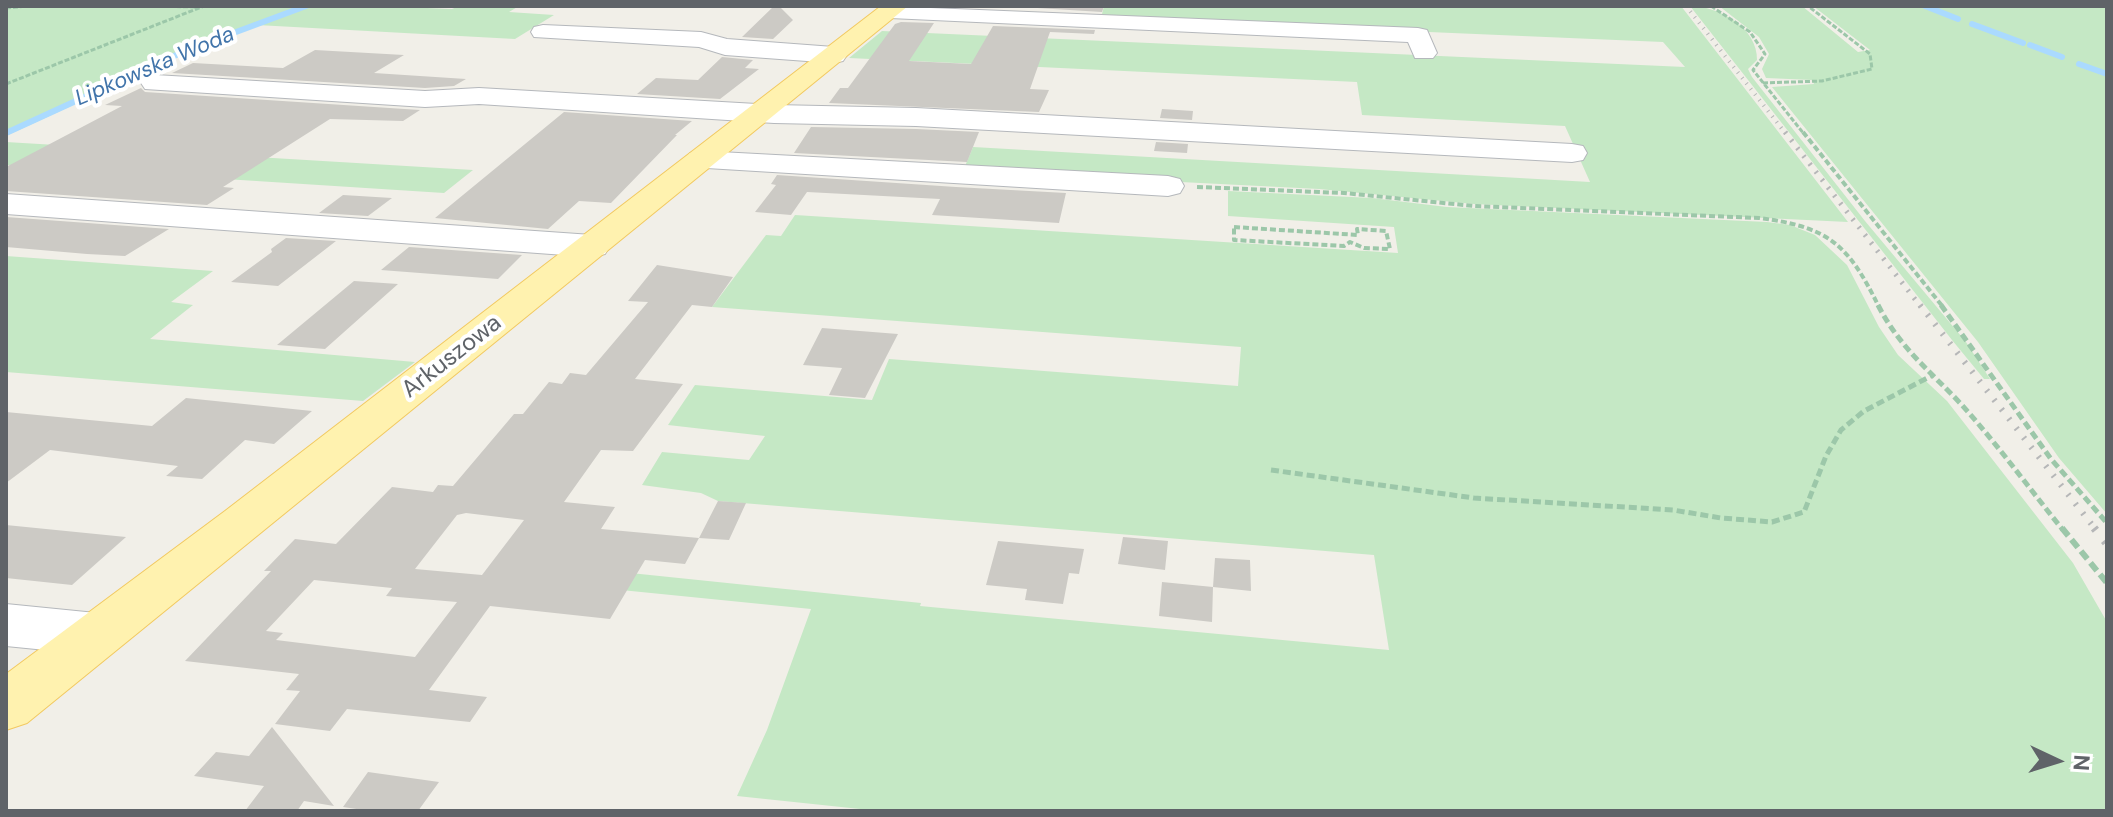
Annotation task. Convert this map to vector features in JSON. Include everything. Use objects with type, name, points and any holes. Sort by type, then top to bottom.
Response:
[{"type":"main road","name":"Arkuszowa","points":[[6,706],[243,523],[893,8]]},
{"type":"street","points":[[893,8],[1418,35],[1424,53]]},
{"type":"street","points":[[543,32],[701,40],[725,47],[834,55]]},
{"type":"street","points":[[155,83],[425,99],[479,96],[760,113],[916,117],[1572,153]]},
{"type":"street","points":[[701,160],[1168,186]]},
{"type":"street","points":[[6,204],[592,246]]},
{"type":"street","points":[[6,625],[96,634]]},
{"type":"path","points":[[6,8],[29,6]]},
{"type":"path","points":[[148,6],[203,6]]},
{"type":"path","points":[[6,84],[203,6]]},
{"type":"path","points":[[1711,6],[1742,25],[1762,46],[1765,54],[1753,70],[1762,83],[1967,337],[2051,459],[2107,523]]},
{"type":"path","points":[[1762,83],[1822,81],[1872,69],[1870,54],[1808,6]]},
{"type":"path","points":[[1168,186],[1331,192],[1447,204],[1759,218],[1798,223],[1829,237],[1861,270],[1890,328],[1913,358],[1961,404],[2107,583]]},
{"type":"path","points":[[1234,227],[1358,235],[1357,229],[1386,231],[1390,249],[1364,248],[1350,242],[1344,246],[1296,244],[1234,240],[1234,227]]},
{"type":"path","points":[[1295,231],[1296,244]]},
{"type":"path","points":[[1271,470],[1474,498],[1657,509],[1772,522],[1804,512],[1837,433],[1861,413],[1911,391],[1931,376]]},
{"type":"green space","points":[[6,6],[376,6],[452,9],[459,6],[519,6],[509,12],[554,15],[515,39],[257,25],[188,52],[6,136]]},
{"type":"green space","points":[[1104,6],[1681,6],[1848,222],[1474,204],[1319,189],[963,171],[973,147],[1590,182],[1565,126],[1362,115],[1357,82],[849,58],[882,31],[1685,67],[1663,42],[1101,18]]},
{"type":"green space","points":[[1690,6],[1713,10],[1744,29],[1756,48],[1757,60],[1748,69],[1752,77],[1865,221],[1966,342],[1990,379],[1984,379],[1952,340]]},
{"type":"green space","points":[[1719,6],[1802,6],[1858,52],[1870,50],[1813,6],[2107,6],[2107,514],[2059,458],[1978,342],[1772,87],[1814,84],[1812,80],[1766,78],[1762,69],[1769,54],[1759,37]]},
{"type":"green space","points":[[6,142],[473,170],[444,193],[6,165]]},
{"type":"green space","points":[[1228,191],[1372,198],[1447,207],[1767,222],[1790,225],[1815,235],[1847,265],[1879,327],[1898,355],[1947,401],[2073,563],[2107,622],[2107,811],[879,811],[737,796],[767,730],[811,609],[571,585],[582,568],[921,603],[920,606],[1389,650],[1374,555],[718,501],[701,493],[642,485],[662,452],[749,460],[765,436],[668,425],[695,385],[872,400],[889,359],[1238,386],[1241,347],[712,307],[766,235],[781,236],[795,215],[1398,253],[1394,227],[1228,216]]},
{"type":"green space","points":[[6,256],[213,271],[171,302],[193,305],[150,339],[415,362],[363,401],[6,372]]},
{"type":"building","points":[[774,6],[779,6],[793,20],[773,39],[742,37]]},
{"type":"building","points":[[1005,6],[1104,6],[1102,12]]},
{"type":"building","points":[[934,23],[909,61],[971,64],[993,26],[1095,30],[1094,34],[1050,32],[1030,89],[1049,90],[1039,112],[829,103],[840,88],[848,88],[895,24]]},
{"type":"building","points":[[315,50],[404,55],[374,73],[466,79],[454,86],[425,88],[172,73],[193,63],[283,68]]},
{"type":"building","points":[[722,57],[753,60],[745,68],[759,69],[720,99],[637,94],[656,78],[698,80]]},
{"type":"building","points":[[141,88],[145,92],[420,110],[403,121],[330,119],[223,187],[234,188],[207,205],[6,191],[6,167],[122,106],[105,105]]},
{"type":"building","points":[[1162,109],[1193,111],[1192,120],[1160,118]]},
{"type":"building","points":[[564,112],[692,121],[611,203],[579,201],[548,229],[435,218]]},
{"type":"building","points":[[811,127],[979,132],[967,162],[794,153]]},
{"type":"building","points":[[1156,142],[1188,144],[1187,153],[1154,151]]},
{"type":"building","points":[[777,175],[1066,193],[1059,223],[932,215],[940,199],[807,192],[791,215],[755,212],[776,185],[771,184]]},
{"type":"building","points":[[343,195],[392,198],[368,216],[319,213]]},
{"type":"building","points":[[6,217],[169,229],[125,256],[87,254],[6,247]]},
{"type":"building","points":[[286,238],[336,241],[278,286],[231,282],[272,252],[271,249]]},
{"type":"building","points":[[409,247],[522,255],[498,279],[381,270]]},
{"type":"building","points":[[657,265],[733,277],[712,307],[692,305],[635,379],[683,384],[633,451],[601,450],[564,502],[615,507],[601,529],[699,538],[685,564],[645,560],[610,619],[490,606],[429,690],[487,697],[470,722],[347,709],[330,731],[275,724],[300,691],[286,690],[299,674],[185,661],[271,571],[264,571],[295,539],[336,544],[392,487],[433,492],[438,485],[453,486],[514,414],[523,414],[549,382],[562,384],[570,373],[586,375],[648,302],[628,301]],"holes":[[[466,513],[524,520],[482,575],[415,569],[457,515]],[[314,580],[392,588],[386,596],[457,602],[415,657],[276,640],[283,633],[266,631]]]},
{"type":"building","points":[[354,281],[398,284],[325,349],[277,345]]},
{"type":"building","points":[[822,328],[898,334],[865,398],[829,395],[842,368],[803,365]]},
{"type":"building","points":[[186,398],[312,411],[274,444],[245,440],[202,479],[166,476],[178,466],[50,450],[6,483],[6,412],[152,426]]},
{"type":"building","points":[[718,501],[746,503],[729,540],[699,538]]},
{"type":"building","points":[[6,525],[126,537],[72,585],[6,578]]},
{"type":"building","points":[[1123,537],[1168,541],[1165,570],[1118,564]]},
{"type":"building","points":[[998,541],[1084,549],[1079,574],[1069,573],[1063,604],[1025,600],[1027,589],[986,585]]},
{"type":"building","points":[[1215,558],[1250,560],[1251,591],[1213,587]]},
{"type":"building","points":[[1162,582],[1213,587],[1212,622],[1159,616]]},
{"type":"building","points":[[272,727],[334,806],[304,801],[297,811],[245,811],[264,786],[194,776],[216,752],[249,756]]},
{"type":"building","points":[[368,772],[439,782],[418,811],[370,811],[343,807]]},
{"type":"waterway","name":"Lipkowska Woda","points":[[6,133],[185,51],[306,6]]},
{"type":"waterway","points":[[1925,6],[1958,19]]},
{"type":"waterway","points":[[1972,24],[2023,43]]},
{"type":"waterway","points":[[2030,45],[2062,57]]},
{"type":"waterway","points":[[2079,64],[2107,74]]},
{"type":"railway","points":[[1686,6],[1786,134]]},
{"type":"railway","points":[[1785,132],[1921,307]]},
{"type":"railway","points":[[1920,305],[2096,530]]},
{"type":"railway","points":[[2094,528],[2107,544]]}]
